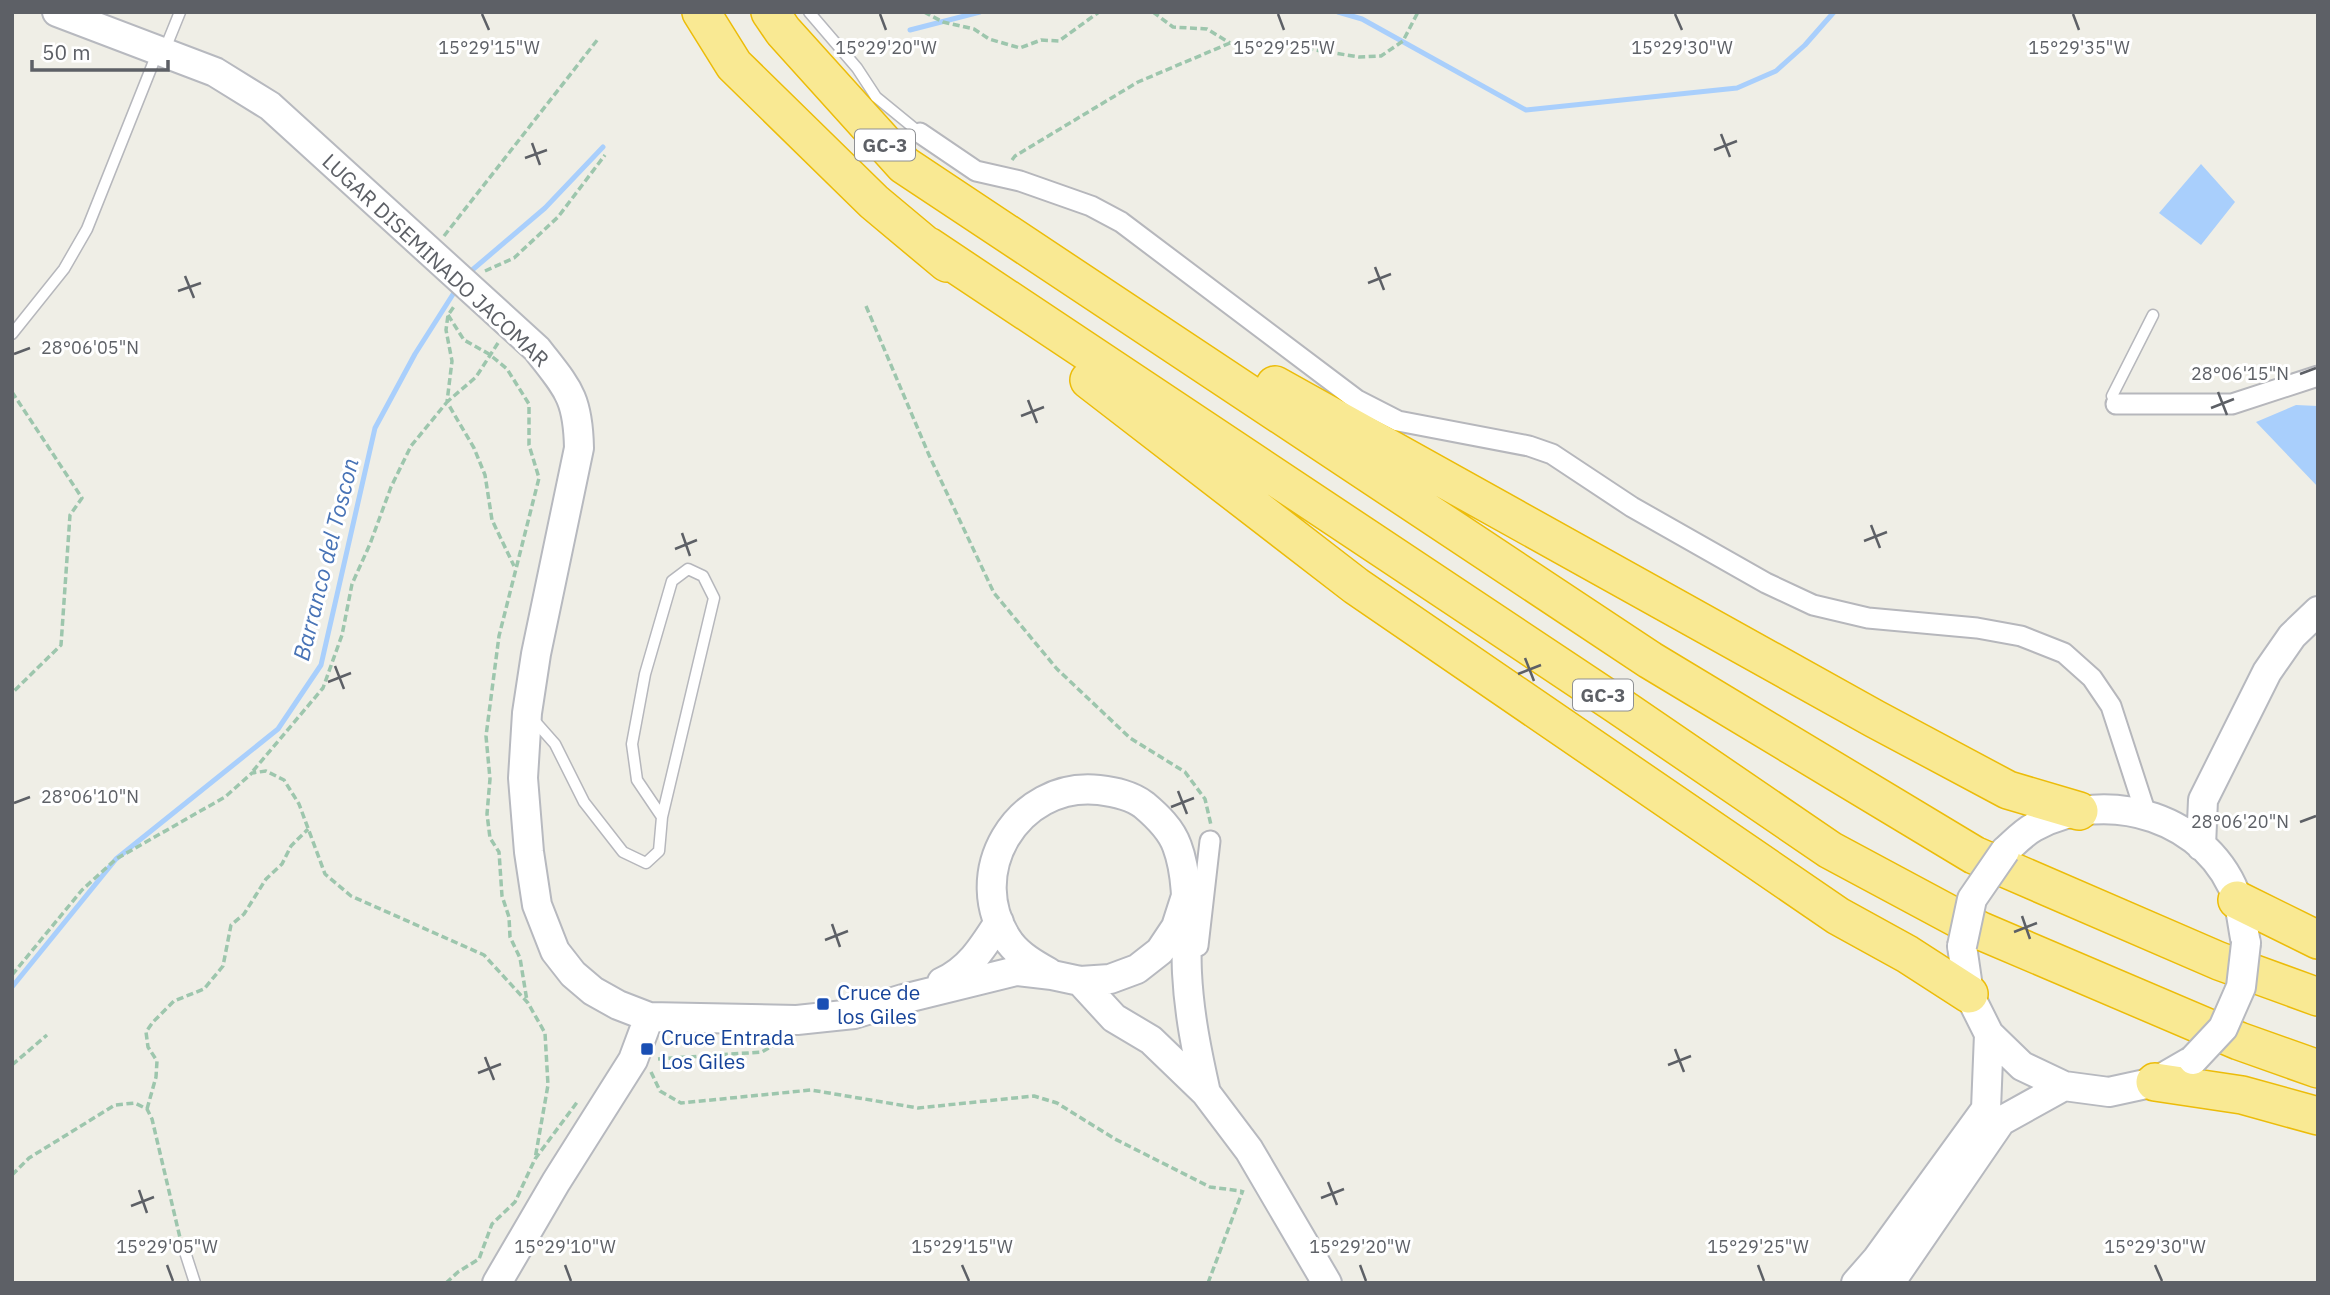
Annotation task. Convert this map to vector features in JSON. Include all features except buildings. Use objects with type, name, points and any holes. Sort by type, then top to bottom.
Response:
[{"type":"highway","name":"GC-3","points":[[701,12],[734,65],[874,202],[928,246],[1616,704],[1830,850],[1981,931],[2239,1041],[2318,1069]]},
{"type":"highway","name":"GC-3","points":[[770,12],[783,31],[904,166],[1650,660],[1974,855],[2219,961],[2318,997]]},
{"type":"highway","points":[[928,246],[1051,351],[1356,586],[1838,916],[1907,954],[1969,994]]},
{"type":"highway","points":[[1027,247],[2008,790],[2079,811]]},
{"type":"highway","points":[[2237,900],[2318,940]]},
{"type":"highway","points":[[2155,1083],[2242,1095],[2318,1116]]},
{"type":"main road","name":"LUGAR DISEMINADO JACOMAR","points":[[57,12],[215,72],[270,106],[537,349],[569,390],[578,421],[577,460],[536,654],[527,713],[523,778],[529,852],[537,905],[555,951],[573,974],[593,992],[649,1017],[797,1020],[854,1014],[903,999]]},
{"type":"main road","points":[[2201,846],[2203,800],[2267,672],[2292,636],[2318,611]]},
{"type":"main road","points":[[1052,975],[1027,960],[1011,943],[999,922],[992,898],[992,873],[1002,841],[1022,814],[1050,796],[1083,788],[1116,792],[1141,803],[1162,820],[1177,844],[1185,885],[1187,976],[1192,1028],[1206,1093]]},
{"type":"main road","points":[[2155,818],[2203,800]]},
{"type":"main road","points":[[2118,809],[2155,818],[2180,830],[2201,846],[2219,865],[2237,900],[2246,943],[2241,987],[2223,1028],[2193,1060],[2155,1083],[2109,1092],[2064,1086],[2022,1066],[1989,1034],[1969,994],[1962,946],[1972,899],[2005,851],[2033,827],[2079,811],[2118,809]]},
{"type":"main road","points":[[903,999],[1016,971],[1080,981],[1110,979],[1137,969],[1160,951],[1176,927],[1185,885]]},
{"type":"main road","points":[[903,999],[953,977],[977,957],[999,922]]},
{"type":"main road","points":[[1080,981],[1114,1018],[1151,1041],[1206,1093],[1249,1150],[1327,1283]]},
{"type":"main road","points":[[497,1283],[556,1182],[644,1060],[649,1017]]},
{"type":"main road","points":[[1856,1283],[1877,1259],[1986,1109],[1989,1034]]},
{"type":"main road","points":[[1890,1283],[2001,1121],[2064,1086]]},
{"type":"street","points":[[920,133],[976,171],[1001,176],[1090,206],[1121,222],[1357,400],[1398,421],[1528,446],[1552,454],[1632,507],[1766,583],[1812,605],[1868,618],[1976,628],[2021,636],[2064,653],[2092,678],[2111,706],[2132,771],[2155,818]]},
{"type":"street","points":[[2116,404],[2232,404],[2318,376]]},
{"type":"street","points":[[2118,809],[2132,771]]},
{"type":"street","points":[[1185,885],[1210,841]]},
{"type":"street","points":[[1191,1006],[1210,841]]},
{"type":"lane","points":[[12,334],[64,269],[87,229],[180,12]]},
{"type":"lane","points":[[809,12],[857,68],[876,97],[920,133]]},
{"type":"lane","points":[[2116,404],[2112,396],[2153,315]]},
{"type":"lane","points":[[527,713],[555,744],[584,802],[623,852],[646,863],[659,851],[662,817],[714,598],[703,576],[688,569],[672,581],[645,674],[632,744],[637,780],[662,817]]},
{"type":"lane","points":[[185,1252],[195,1283]]},
{"type":"path","points":[[924,12],[943,22],[974,29],[989,39],[1020,48],[1041,40],[1059,41],[1099,12]]},
{"type":"path","points":[[1153,12],[1173,27],[1207,29],[1230,43]]},
{"type":"path","points":[[1001,176],[1015,156],[1138,82],[1230,43],[1260,41],[1359,57],[1381,56],[1403,41],[1418,12]]},
{"type":"path","points":[[432,252],[598,38]]},
{"type":"path","points":[[477,274],[514,258],[558,217],[606,155]]},
{"type":"path","points":[[456,304],[448,315],[446,330],[452,361],[447,402],[474,448],[485,475],[492,520],[515,568]]},
{"type":"path","points":[[866,306],[929,455],[994,593],[1057,669],[1130,738],[1185,772],[1205,799],[1211,827],[1210,841]]},
{"type":"path","points":[[448,315],[464,340],[507,369],[529,404],[529,445],[539,478],[499,636],[486,736],[490,779],[487,814],[490,838],[499,852],[502,896],[509,917],[510,937],[520,958],[528,1003]]},
{"type":"path","points":[[12,975],[82,890],[116,859],[225,797],[252,773],[323,688],[342,635],[352,584],[391,486],[411,446],[447,402],[476,377],[511,325]]},
{"type":"path","points":[[12,392],[82,498],[70,515],[61,645],[12,693]]},
{"type":"path","points":[[252,773],[266,771],[284,780],[299,804],[325,874],[351,896],[484,955],[528,1003],[545,1033],[548,1085],[535,1159]]},
{"type":"path","points":[[147,1109],[156,1077],[157,1061],[148,1047],[146,1032],[174,1001],[204,989],[223,966],[231,925],[244,914],[266,879],[282,864],[291,846],[309,829]]},
{"type":"path","points":[[797,1020],[785,1038],[762,1052],[644,1060],[660,1091],[681,1103],[811,1090],[918,1108],[1034,1096],[1057,1103],[1115,1139],[1210,1187],[1241,1191],[1269,1183]]},
{"type":"path","points":[[12,1065],[47,1035]]},
{"type":"path","points":[[446,1283],[457,1272],[479,1259],[492,1224],[515,1202],[535,1159],[581,1097]]},
{"type":"path","points":[[12,1175],[29,1158],[115,1105],[135,1103],[147,1109],[152,1119],[178,1236],[185,1252]]},
{"type":"path","points":[[1208,1283],[1241,1191]]},
{"type":"water","points":[[2201,164],[2235,202],[2201,245],[2159,213]]},
{"type":"water","points":[[2296,405],[2318,406],[2318,487],[2256,422]]},
{"type":"waterway","name":"Barranco del Toscon","points":[[910,30],[980,12]]},
{"type":"waterway","points":[[1338,12],[1362,19],[1526,110],[1737,88],[1776,71],[1805,45],[1834,12]]},
{"type":"waterway","name":"Barranco del Toscon","points":[[471,271],[545,208],[603,147]]},
{"type":"waterway","name":"Barranco del Toscon","points":[[12,987],[116,859],[278,729],[321,665],[375,428],[415,354],[457,288]]},
{"type":"place","name":"Cruce de los Giles","points":[[823,1004]]},
{"type":"place","name":"Cruce Entrada Los Giles","points":[[647,1049]]}]
